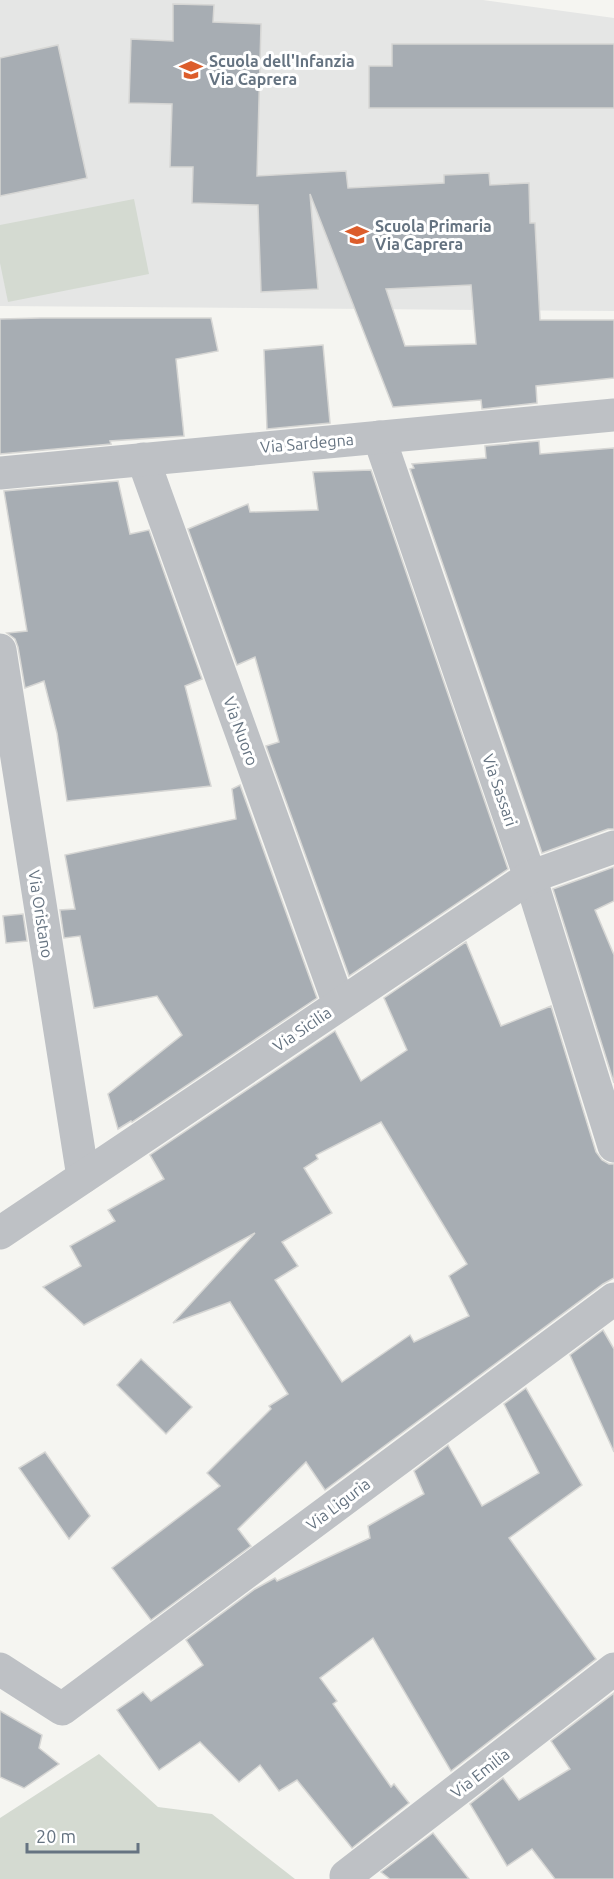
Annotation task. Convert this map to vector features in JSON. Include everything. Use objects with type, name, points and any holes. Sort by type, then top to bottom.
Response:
[{"type":"street","name":"Via Sardegna","points":[[0,473],[614,416]]},
{"type":"street","name":"Via Sassari","points":[[379,437],[530,877],[614,1146]]},
{"type":"street","name":"Via Nuoro","points":[[143,459],[339,1004]]},
{"type":"street","name":"Via Oristano","points":[[0,650],[82,1177]]},
{"type":"street","name":"Via Sicilia","points":[[0,1233],[530,877],[614,847]]},
{"type":"street","name":"Via Liguria","points":[[0,1670],[62,1708],[614,1299]]},
{"type":"street","name":"Via Emilia","points":[[346,1876],[614,1669]]},
{"type":"shaded area","points":[[0,0],[483,0],[614,18],[614,311],[0,306]]},
{"type":"shaded area","points":[[134,199],[149,274],[8,302],[0,263],[0,225]]},
{"type":"shaded area","points":[[99,1754],[158,1807],[212,1814],[295,1879],[0,1879],[0,1818]]},
{"type":"building","points":[[173,4],[214,5],[213,22],[261,24],[257,176],[346,171],[348,188],[444,183],[444,175],[489,173],[490,185],[529,183],[530,223],[535,223],[540,320],[614,320],[614,378],[536,386],[537,403],[482,409],[481,400],[393,407],[310,194],[318,289],[261,292],[258,205],[192,203],[193,167],[170,167],[172,104],[129,103],[131,39],[173,41]],"holes":[[[471,285],[476,344],[405,346],[386,289]]]},
{"type":"building","points":[[392,44],[614,44],[614,108],[369,108],[369,66],[392,66]]},
{"type":"building","points":[[58,45],[87,178],[0,196],[0,58]]},
{"type":"building","points":[[211,318],[218,351],[176,359],[184,436],[110,441],[111,444],[0,454],[0,319]]},
{"type":"building","points":[[323,345],[330,423],[267,429],[264,350]]},
{"type":"building","points":[[539,441],[540,454],[614,448],[614,829],[608,829],[542,853],[410,469],[414,468],[412,464],[486,458],[485,446]]},
{"type":"building","points":[[371,470],[508,869],[349,976],[266,746],[279,742],[255,657],[237,665],[188,529],[248,504],[250,512],[318,510],[313,472]]},
{"type":"building","points":[[118,481],[130,534],[149,530],[202,679],[185,686],[211,786],[67,801],[57,733],[44,681],[25,688],[18,647],[15,639],[7,633],[27,631],[4,491]]},
{"type":"building","points":[[240,785],[317,998],[132,1122],[118,1129],[108,1094],[182,1035],[157,996],[94,1008],[80,936],[64,938],[60,910],[75,909],[65,855],[236,819],[232,789]]},
{"type":"building","points":[[614,867],[614,901],[595,910],[614,955],[614,1083],[553,889]]},
{"type":"building","points":[[23,914],[27,941],[6,943],[3,916]]},
{"type":"building","points":[[466,942],[501,1026],[551,1006],[596,1152],[602,1160],[614,1164],[614,1278],[325,1490],[306,1462],[238,1529],[251,1546],[151,1620],[112,1568],[220,1486],[207,1473],[271,1409],[269,1406],[288,1394],[230,1302],[173,1323],[255,1233],[84,1325],[43,1287],[81,1266],[70,1246],[115,1221],[108,1210],[164,1179],[150,1155],[335,1031],[361,1081],[407,1050],[384,998]],"holes":[[[381,1122],[467,1264],[449,1276],[469,1316],[414,1342],[410,1335],[342,1382],[275,1280],[298,1266],[282,1242],[332,1213],[304,1168],[318,1159],[316,1155]]]},
{"type":"building","points":[[603,1330],[614,1349],[614,1452],[570,1355]]},
{"type":"building","points":[[141,1359],[192,1407],[166,1434],[117,1385]]},
{"type":"building","points":[[526,1388],[582,1485],[509,1538],[596,1659],[451,1771],[373,1638],[320,1678],[337,1701],[333,1704],[391,1787],[394,1784],[409,1803],[352,1848],[297,1780],[279,1791],[260,1765],[239,1782],[200,1742],[159,1770],[117,1710],[143,1692],[151,1701],[203,1665],[186,1640],[255,1589],[275,1578],[277,1581],[370,1538],[368,1526],[424,1494],[414,1471],[448,1445],[482,1506],[539,1473],[504,1404]]},
{"type":"building","points":[[45,1452],[90,1516],[69,1539],[19,1468]]},
{"type":"building","points":[[614,1693],[614,1879],[555,1879],[532,1849],[507,1866],[470,1804],[503,1778],[519,1800],[570,1769],[551,1741]]},
{"type":"building","points":[[0,1711],[42,1735],[39,1748],[59,1764],[24,1788],[0,1777]]},
{"type":"building","points":[[433,1833],[469,1879],[390,1879],[381,1872]]},
{"type":"place","name":"Scuola dell'Infanzia Via Caprera","points":[[191,70]]},
{"type":"place","name":"Scuola Primaria Via Caprera","points":[[357,235]]}]
